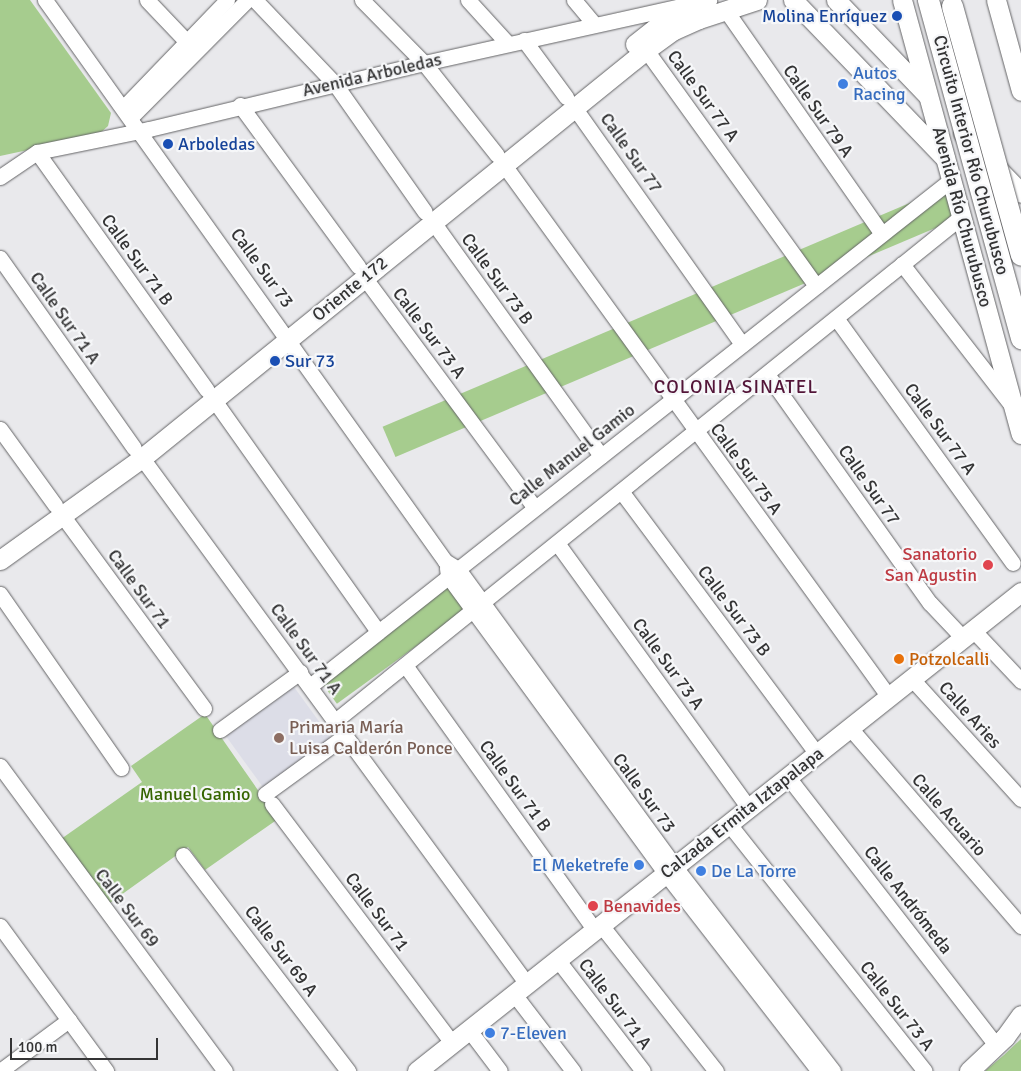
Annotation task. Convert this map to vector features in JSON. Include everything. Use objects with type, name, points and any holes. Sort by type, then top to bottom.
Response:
[{"type":"highway","name":"Circuito Interior Río Churubusco","points":[[928,0],[1021,338]]},
{"type":"highway","name":"Circuito Interior Río Churubusco","points":[[952,6],[1021,255]]},
{"type":"main road","name":"Avenida Arboledas","points":[[680,3],[707,0]]},
{"type":"main road","points":[[725,9],[757,0]]},
{"type":"main road","points":[[793,0],[1021,239]]},
{"type":"main road","points":[[836,0],[1021,193]]},
{"type":"main road","name":"Avenida Río Churubusco","points":[[902,0],[1021,434]]},
{"type":"main road","points":[[996,0],[1021,91]]},
{"type":"main road","name":"Oriente 172","points":[[0,560],[59,510],[138,453],[211,395],[500,160],[570,102],[680,3]]},
{"type":"main road","name":"Oriente 172","points":[[570,102],[674,30],[699,18],[725,9]]},
{"type":"main road","name":"Oriente 172","points":[[0,545],[59,510]]},
{"type":"main road","name":"Calzada Ermita Iztapalapa","points":[[424,1069],[452,1043],[1021,592]]},
{"type":"main road","points":[[969,1071],[997,1046],[1021,1015]]},
{"type":"street","name":"Calle Sur 73","points":[[45,0],[286,334],[451,569],[670,870],[820,1071]]},
{"type":"street","points":[[147,0],[188,42]]},
{"type":"street","points":[[127,113],[226,0]]},
{"type":"street","points":[[127,113],[246,0]]},
{"type":"street","name":"Calle Sur 73 B","points":[[256,0],[335,84],[601,456]]},
{"type":"street","name":"Calle Sur 75 A","points":[[362,0],[424,63],[500,160],[672,400],[889,697]]},
{"type":"street","points":[[468,0],[508,44]]},
{"type":"street","points":[[574,0],[594,24]]},
{"type":"street","name":"Avenida Arboledas","points":[[37,152],[139,131],[240,105],[680,3]]},
{"type":"street","name":"Calle Sur 79 A","points":[[725,9],[882,234]]},
{"type":"street","name":"Calle Sur 77","points":[[524,40],[742,344]]},
{"type":"street","name":"Calle Sur 77 A","points":[[646,50],[816,286]]},
{"type":"street","name":"Calle Sur 73 A","points":[[240,105],[535,508]]},
{"type":"street","points":[[0,177],[37,152]]},
{"type":"street","name":"Calle Sur 71 B","points":[[37,152],[378,632]]},
{"type":"street","name":"Calle Manuel Gamio","points":[[310,686],[378,632],[451,569],[535,508],[952,179]]},
{"type":"street","points":[[335,721],[962,216]]},
{"type":"street","name":"Calle Sur 71 A","points":[[0,258],[138,453],[346,735],[520,989]]},
{"type":"street","points":[[902,264],[1014,408]]},
{"type":"street","name":"Calle Sur 77 A","points":[[836,318],[1013,563]]},
{"type":"street","name":"Calle Sur 77","points":[[767,374],[930,603],[1021,681]]},
{"type":"street","name":"Calle Sur 71","points":[[0,429],[204,708]]},
{"type":"street","name":"Calle Sur 73 B","points":[[621,491],[817,754]]},
{"type":"street","name":"Calle Sur 73 A","points":[[557,543],[749,808]]},
{"type":"street","points":[[0,594],[120,768]]},
{"type":"street","name":"Calle Sur 71 B","points":[[405,665],[598,927],[716,1071]]},
{"type":"street","points":[[220,730],[300,672]]},
{"type":"street","name":"Calle Aries","points":[[912,679],[1021,799]]},
{"type":"street","name":"Calle Acuario","points":[[850,728],[1021,926]]},
{"type":"street","name":"Calle Sur 71","points":[[346,735],[269,799],[452,1043]]},
{"type":"street","name":"Calle Sur 69","points":[[0,766],[225,1071]]},
{"type":"street","name":"Calle Andrómeda","points":[[788,777],[997,1046]]},
{"type":"street","name":"Calle Sur 73 A","points":[[729,824],[925,1071]]},
{"type":"street","name":"Calle Sur 69 A","points":[[183,855],[348,1071]]},
{"type":"street","name":"Calle Sur 73","points":[[670,870],[833,1071]]},
{"type":"street","points":[[0,926],[106,1071]]},
{"type":"street","name":"Calle Sur 71 A","points":[[558,959],[643,1071]]},
{"type":"street","points":[[520,989],[573,1071]]},
{"type":"street","points":[[0,1071],[69,1020]]},
{"type":"street","points":[[469,1030],[500,1071]]},
{"type":"shaded area","name":"Primaria María Luisa Calderón Ponce","points":[[294,687],[332,739],[264,788],[226,736]]},
{"type":"green space","points":[[0,0],[30,0],[111,113],[108,126],[98,135],[0,156]]},
{"type":"green space","points":[[945,188],[958,218],[395,457],[383,427]]},
{"type":"green space","points":[[448,581],[468,609],[337,704],[317,676]]},
{"type":"green space","name":"Manuel Gamio","points":[[205,714],[278,819],[205,870],[188,847],[107,905],[61,839],[142,782],[131,766]]},
{"type":"green space","points":[[1021,1039],[1021,1071],[985,1071],[1004,1055]]},
{"type":"place","name":"Molina Enríquez","points":[[897,16]]},
{"type":"place","name":"Autos Racing","points":[[843,84]]},
{"type":"place","name":"Arboledas","points":[[168,144]]},
{"type":"place","name":"Sur 73","points":[[275,361]]},
{"type":"place","name":"Sanatorio San Agustin","points":[[988,565]]},
{"type":"place","name":"Potzolcalli","points":[[899,659]]},
{"type":"place","name":"Primaria María Luisa Calderón Ponce","points":[[279,738]]},
{"type":"place","name":"El Meketrefe","points":[[639,865]]},
{"type":"place","name":"De La Torre","points":[[701,871]]},
{"type":"place","name":"Benavides","points":[[593,906]]},
{"type":"place","name":"7-Eleven","points":[[490,1033]]},
{"type":"district","name":"COLONIA SINATEL","points":[[736,388]]}]
